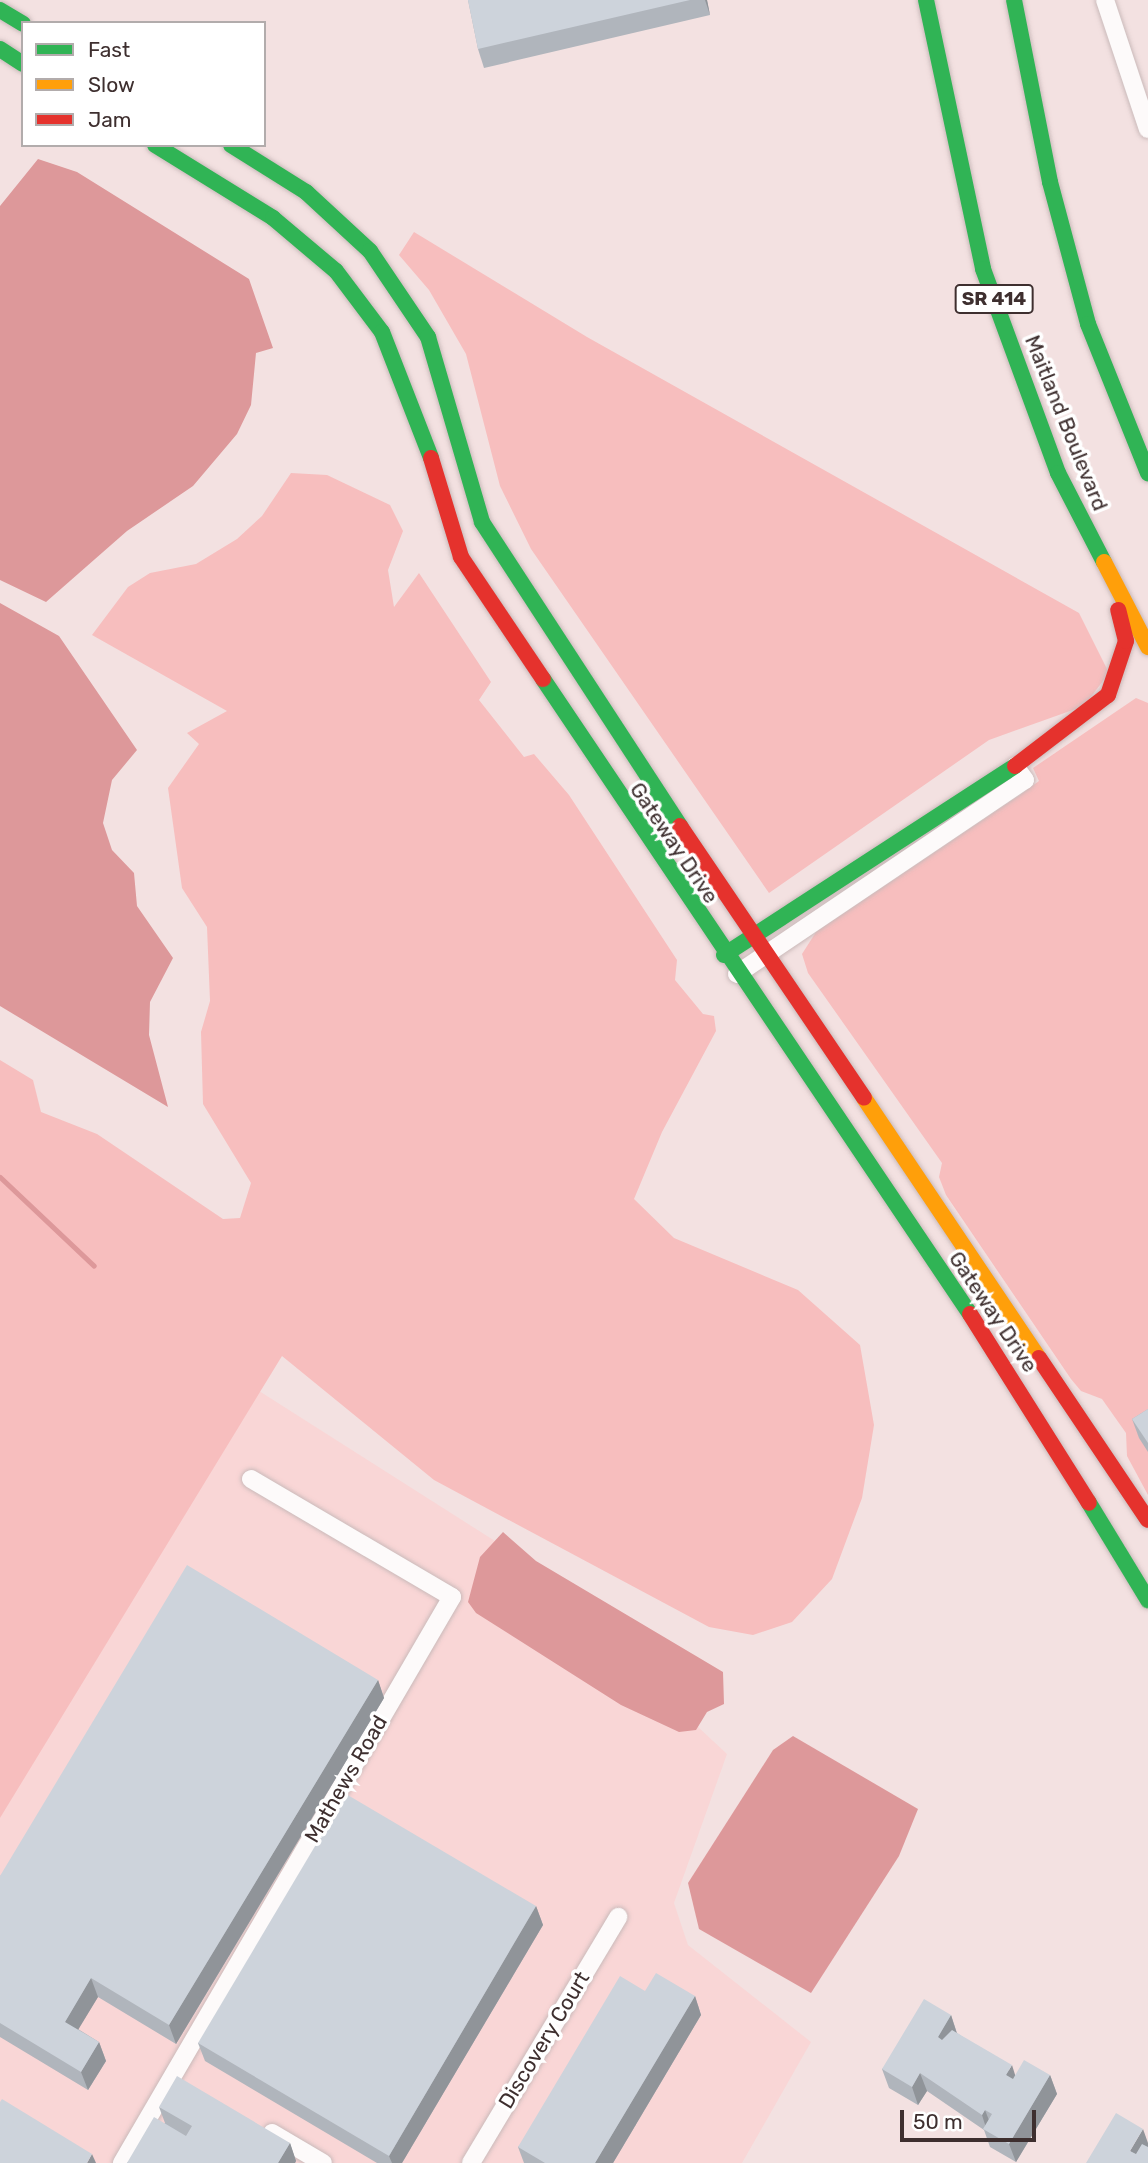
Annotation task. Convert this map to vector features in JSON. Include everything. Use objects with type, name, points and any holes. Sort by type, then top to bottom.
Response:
[{"type":"main road","name":"Maitland Boulevard","points":[[926,0],[984,269],[1058,473],[1148,647]]},
{"type":"main road","points":[[1014,0],[1050,182],[1088,324],[1148,473]]},
{"type":"main road","points":[[0,10],[21,23]]},
{"type":"main road","points":[[0,49],[21,63]]},
{"type":"main road","name":"Gateway Drive","points":[[158,147],[272,218],[336,271],[382,332],[418,413],[461,557],[724,955],[1057,1449],[1148,1600]]},
{"type":"main road","points":[[184,163],[193,147]]},
{"type":"main road","name":"Gateway Drive","points":[[234,147],[306,192],[370,251],[428,337],[482,522],[520,589],[756,933],[1148,1520]]},
{"type":"main road","points":[[1050,182],[1148,425]]},
{"type":"main road","points":[[432,465],[465,458]]},
{"type":"main road","points":[[724,955],[1020,773],[1108,695],[1126,640],[1112,581]]},
{"type":"main road","points":[[1057,1449],[1089,1429]]},
{"type":"street","points":[[1105,0],[1148,130]]},
{"type":"street","points":[[737,974],[1020,773]]},
{"type":"street","name":"Mathews Road","points":[[122,2163],[181,2079],[452,1597],[251,1479]]},
{"type":"street","name":"Discovery Court","points":[[471,2163],[618,1917]]},
{"type":"street","points":[[255,2123],[323,2163]]},
{"type":"shaded area","points":[[38,159],[77,172],[249,279],[273,348],[256,353],[251,405],[237,434],[193,486],[127,531],[46,602],[0,580],[0,206]]},
{"type":"shaded area","points":[[414,232],[587,337],[1079,613],[1109,673],[1084,706],[989,740],[769,893],[531,549],[500,486],[466,354],[429,290],[399,255]]},
{"type":"shaded area","points":[[291,473],[327,475],[390,505],[403,531],[388,570],[394,607],[419,573],[491,682],[479,700],[524,757],[534,754],[569,795],[677,960],[675,980],[703,1014],[714,1016],[716,1031],[662,1132],[634,1199],[674,1238],[798,1290],[860,1345],[874,1425],[862,1498],[832,1579],[792,1622],[753,1635],[709,1627],[434,1480],[282,1356],[0,1818],[0,1060],[33,1080],[41,1112],[97,1134],[223,1219],[240,1218],[251,1183],[203,1104],[201,1032],[210,1001],[207,927],[182,888],[168,788],[199,744],[187,733],[227,711],[92,635],[128,587],[150,573],[196,564],[237,539],[262,516]]},
{"type":"shaded area","points":[[0,603],[59,636],[137,750],[112,780],[103,823],[112,850],[134,873],[137,906],[173,958],[150,1002],[149,1035],[168,1107],[0,1006]]},
{"type":"shaded area","points":[[1136,698],[1148,703],[1148,1495],[1127,1456],[1126,1433],[1102,1399],[1081,1391],[1071,1379],[946,1195],[939,1177],[942,1163],[808,973],[802,954],[816,932],[1020,795],[1039,781],[1033,768]]},
{"type":"shaded area","points":[[248,1384],[506,1548],[727,1754],[674,1903],[688,1945],[811,2042],[742,2163],[0,2163],[0,1811]]},
{"type":"shaded area","points":[[503,1532],[536,1561],[723,1672],[724,1704],[707,1712],[696,1730],[679,1732],[621,1705],[476,1613],[468,1602],[480,1557]]},
{"type":"shaded area","points":[[793,1736],[918,1809],[899,1856],[811,1993],[699,1929],[688,1883],[773,1750]]},
{"type":"building","points":[[468,0],[690,0],[478,49]]},
{"type":"building","points":[[1148,1409],[1148,1443],[1132,1419]]},
{"type":"building","points":[[187,1565],[378,1680],[169,2025],[91,1978],[65,2022],[99,2042],[81,2072],[0,2023],[0,1876]]},
{"type":"building","points":[[346,1794],[536,1906],[389,2156],[198,2043]]},
{"type":"building","points":[[656,1973],[695,1996],[595,2163],[545,2163],[518,2147],[620,1976],[645,1991]]},
{"type":"building","points":[[924,1999],[951,2015],[938,2037],[942,2040],[952,2030],[1012,2065],[1006,2075],[1013,2079],[1024,2060],[1050,2075],[1009,2144],[983,2129],[992,2114],[985,2110],[982,2115],[920,2073],[912,2087],[882,2069]]},
{"type":"building","points":[[177,2076],[290,2143],[278,2163],[127,2163],[154,2117],[186,2136],[192,2126],[159,2107]]},
{"type":"building","points":[[2,2099],[92,2154],[87,2163],[0,2163]]},
{"type":"building","points":[[1116,2113],[1143,2129],[1130,2151],[1136,2154],[1142,2144],[1148,2147],[1148,2163],[1086,2163]]},
{"type":"waterway","points":[[0,1177],[94,1266]]},
{"type":"traffic: fast","points":[[926,0],[983,269],[1058,473],[1104,562]]},
{"type":"traffic: fast","points":[[1014,0],[1050,182],[1088,324],[1148,473]]},
{"type":"traffic: fast","points":[[0,10],[21,23]]},
{"type":"traffic: fast","points":[[0,49],[21,63]]},
{"type":"traffic: fast","points":[[158,147],[273,218],[336,271],[382,332],[431,458]]},
{"type":"traffic: fast","points":[[234,147],[306,192],[370,251],[428,337],[482,522],[680,826]]},
{"type":"traffic: fast","points":[[543,679],[970,1314]]},
{"type":"traffic: fast","points":[[724,955],[1015,766]]},
{"type":"traffic: fast","points":[[1089,1503],[1148,1600]]},
{"type":"traffic: slow","points":[[1104,562],[1148,647]]},
{"type":"traffic: slow","points":[[864,1098],[1039,1358]]},
{"type":"traffic: jam","points":[[431,458],[461,557],[543,679]]},
{"type":"traffic: jam","points":[[1015,766],[1108,695],[1126,641],[1118,610]]},
{"type":"traffic: jam","points":[[680,826],[864,1098]]},
{"type":"traffic: jam","points":[[970,1314],[1089,1503]]},
{"type":"traffic: jam","points":[[1039,1358],[1148,1520]]}]
